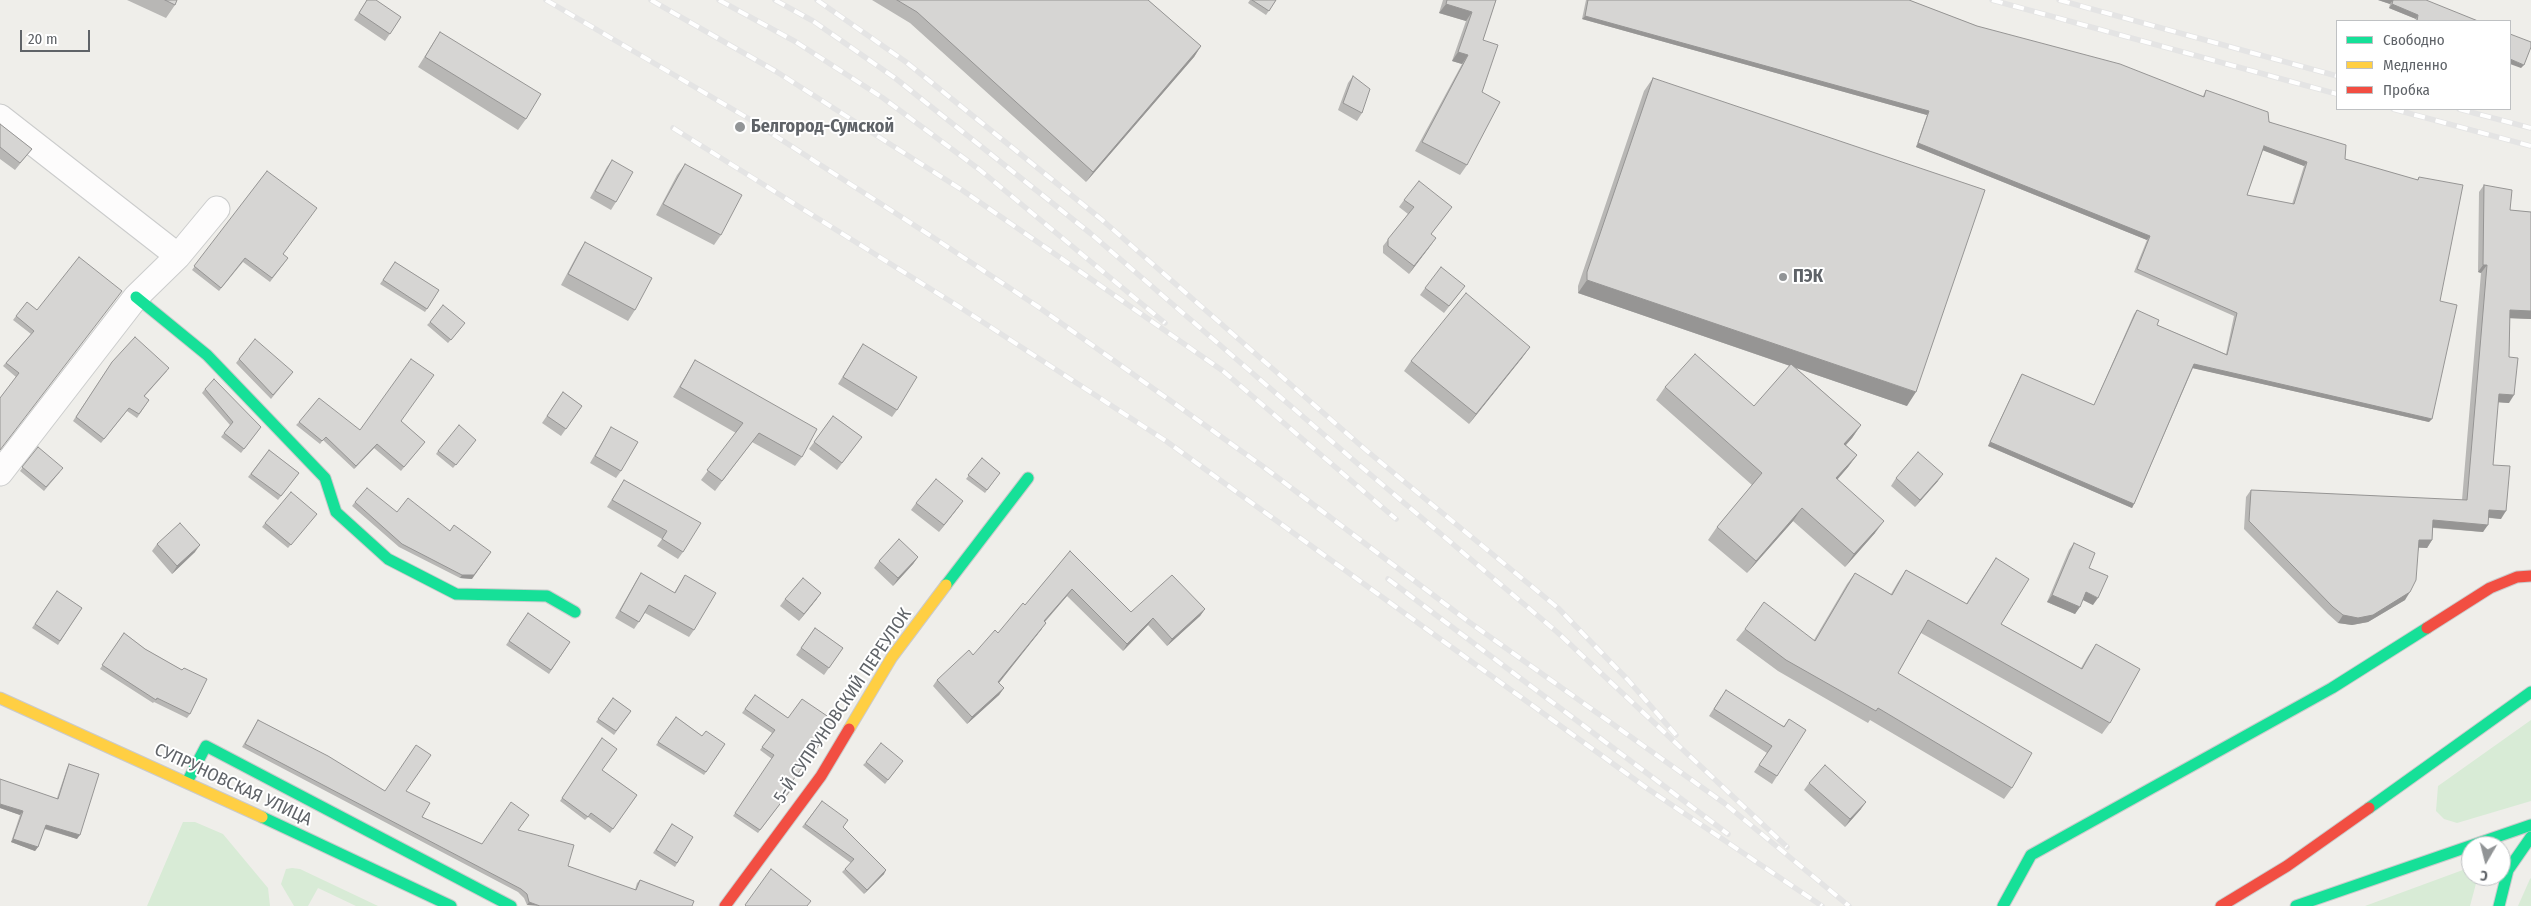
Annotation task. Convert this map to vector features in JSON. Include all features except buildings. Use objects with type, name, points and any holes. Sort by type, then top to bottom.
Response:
[{"type":"street","points":[[0,117],[178,256]]},
{"type":"street","points":[[0,473],[136,296],[178,256],[217,209]]},
{"type":"street","points":[[136,296],[214,362],[325,478],[336,512],[388,559],[456,594],[547,596],[575,612]]},
{"type":"street","name":"5-Й СУПРУНОВСКИЙ ПЕРЕУЛОК","points":[[725,906],[821,776],[892,657],[1028,478]]},
{"type":"street","points":[[2003,906],[2031,855],[2332,688],[2490,588],[2517,577],[2531,576]]},
{"type":"street","points":[[2221,906],[2287,866],[2531,692]]},
{"type":"street","name":"СУПРУНОВСКАЯ УЛИЦА","points":[[0,698],[187,782],[451,906]]},
{"type":"street","points":[[187,782],[206,746],[511,906]]},
{"type":"street","points":[[2296,906],[2531,825]]},
{"type":"street","points":[[2499,906],[2508,870],[2518,853],[2531,837]]},
{"type":"green space","points":[[2531,720],[2531,801],[2457,823],[2444,819],[2436,811],[2438,786]]},
{"type":"green space","points":[[183,822],[195,822],[223,834],[268,888],[270,906],[147,906]]},
{"type":"green space","points":[[286,869],[300,869],[378,906],[356,906],[318,888],[308,906],[294,906],[281,884]]},
{"type":"green space","points":[[2461,871],[2461,886],[2475,886],[2470,906],[2365,906]]},
{"type":"green space","points":[[2530,879],[2531,906],[2518,906]]},
{"type":"railway","points":[[546,0],[746,117],[1037,306],[1261,465],[1469,622],[1724,803],[1849,906]]},
{"type":"railway","points":[[651,0],[777,72],[962,190],[1068,263],[1223,371],[1396,519]]},
{"type":"railway","points":[[719,0],[796,42],[883,98],[980,170],[1165,323]]},
{"type":"railway","points":[[775,0],[813,21],[895,78],[1090,233],[1358,464],[1557,632],[1787,847]]},
{"type":"railway","points":[[817,0],[906,62],[1101,219],[1367,451],[1558,608],[1628,680],[1676,735]]},
{"type":"railway","points":[[1992,0],[2336,94]]},
{"type":"railway","points":[[2059,0],[2336,76]]},
{"type":"railway","points":[[2397,110],[2531,146]]},
{"type":"railway","points":[[2463,110],[2531,128]]},
{"type":"railway","points":[[673,128],[958,306],[1166,441],[1648,789],[1822,906]]},
{"type":"railway","points":[[1388,579],[1728,834]]},
{"type":"traffic: fast","points":[[136,297],[207,355],[325,478],[336,512],[388,559],[456,594],[547,596],[575,612]]},
{"type":"traffic: fast","points":[[946,585],[1028,478]]},
{"type":"traffic: fast","points":[[2003,906],[2031,855],[2332,688],[2427,628]]},
{"type":"traffic: fast","points":[[2369,808],[2531,692]]},
{"type":"traffic: fast","points":[[187,782],[206,746],[511,906]]},
{"type":"traffic: fast","points":[[262,817],[451,906]]},
{"type":"traffic: fast","points":[[2296,906],[2531,825]]},
{"type":"traffic: fast","points":[[2499,906],[2508,870],[2531,837]]},
{"type":"traffic: slow","points":[[849,729],[892,657],[946,585]]},
{"type":"traffic: slow","points":[[0,698],[262,817]]},
{"type":"traffic: jam","points":[[2427,628],[2490,588],[2517,577],[2531,576]]},
{"type":"traffic: jam","points":[[725,906],[821,776],[849,729]]},
{"type":"traffic: jam","points":[[2221,906],[2287,866],[2369,808]]},
{"type":"place","name":"Белгород-Сумской","points":[[740,127]]},
{"type":"place","name":"ПЭК","points":[[1783,277]]}]
